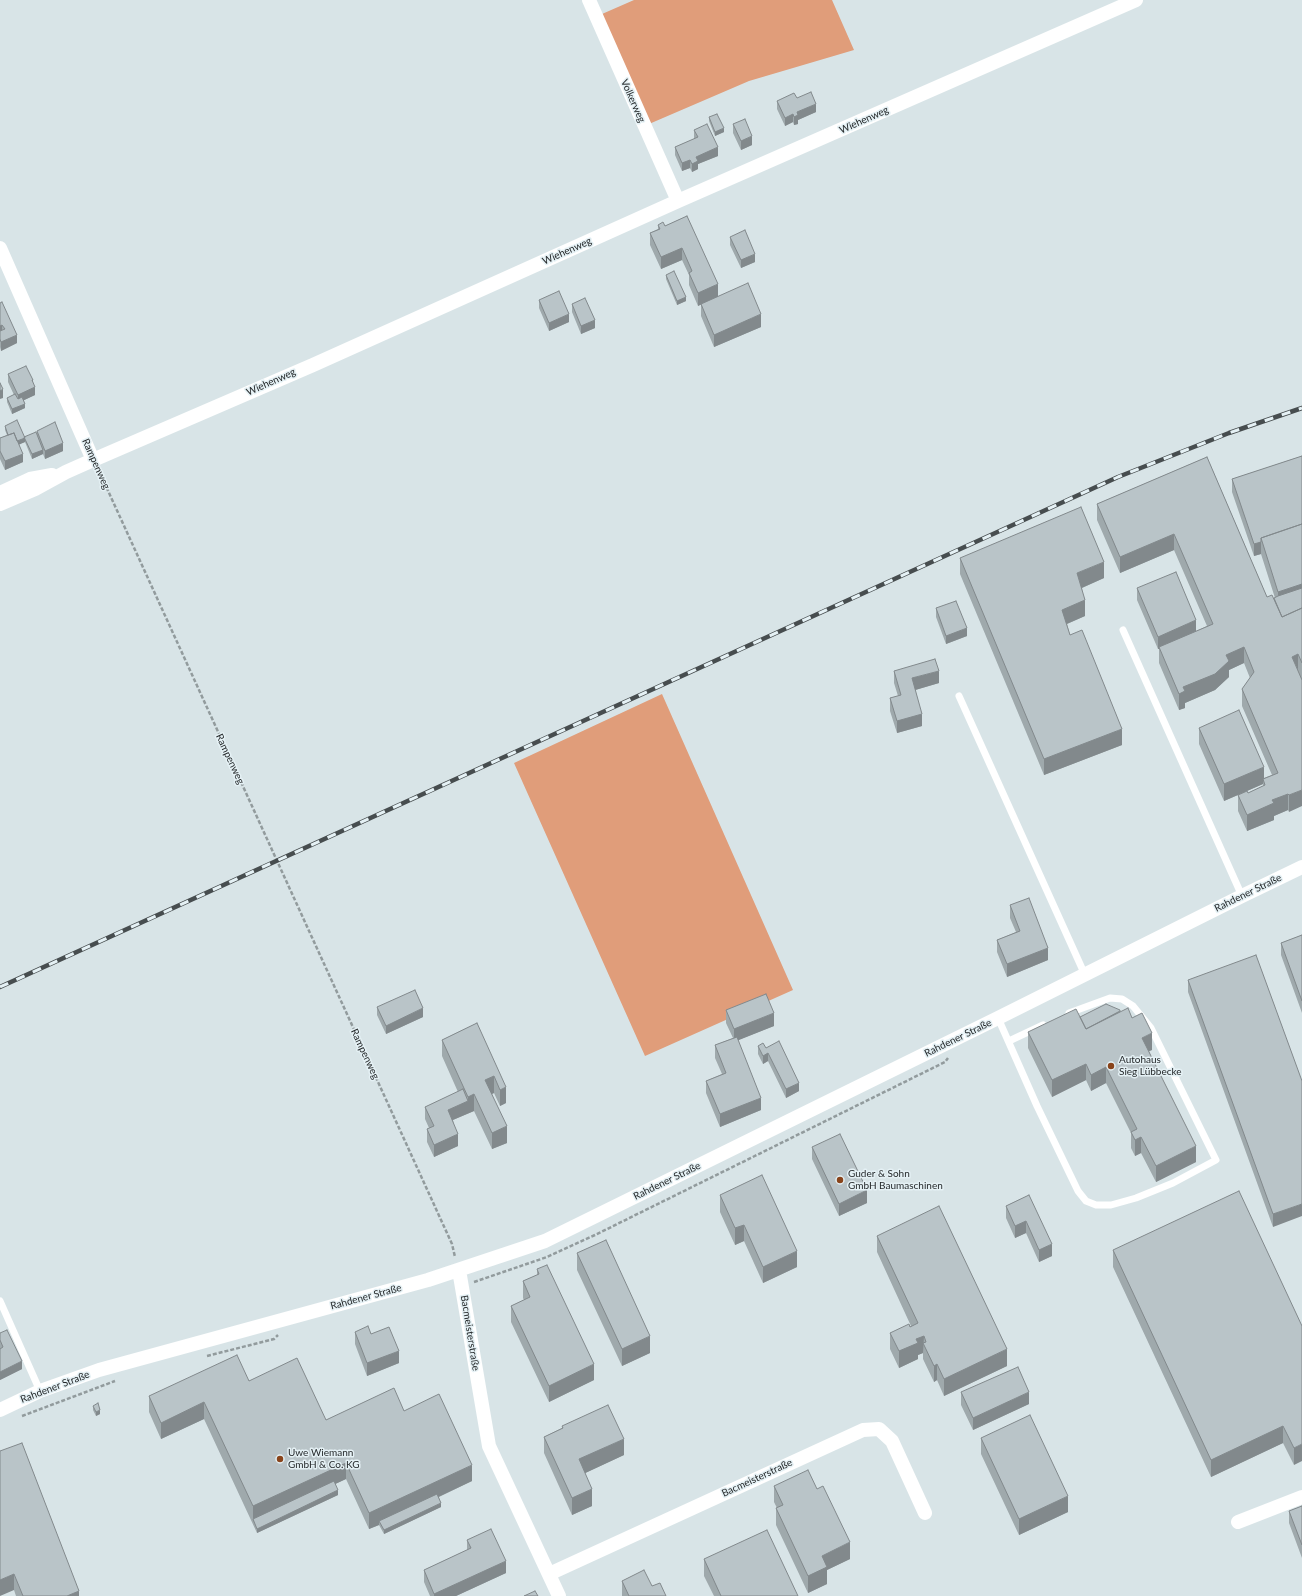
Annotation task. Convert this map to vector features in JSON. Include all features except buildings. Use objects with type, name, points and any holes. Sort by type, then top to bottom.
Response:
[{"type":"street","name":"Volkerweg","points":[[589,0],[678,201]]},
{"type":"street","name":"Wiehenweg","points":[[0,504],[35,489],[66,472],[93,460],[1136,0]]},
{"type":"street","name":"Rampenweg","points":[[0,248],[93,460]]},
{"type":"street","points":[[0,493],[30,479],[66,472]]},
{"type":"street","name":"Rahdener Straße","points":[[0,1410],[40,1391],[99,1370],[374,1295],[459,1270],[545,1241],[1302,867]]},
{"type":"street","name":"Bacmeisterstraße","points":[[459,1270],[489,1446],[559,1596]]},
{"type":"street","name":"Bacmeisterstraße","points":[[548,1574],[863,1430],[879,1429],[892,1441],[925,1513]]},
{"type":"street","points":[[1238,1522],[1302,1497]]},
{"type":"lane","points":[[1123,630],[1242,896]]},
{"type":"lane","points":[[959,696],[1085,975]]},
{"type":"lane","points":[[998,1018],[1037,1106],[1078,1191],[1086,1201],[1096,1205],[1111,1205],[1136,1198],[1173,1183],[1216,1160],[1151,1028],[1132,1006],[1122,999],[1110,998],[1065,1015]]},
{"type":"lane","points":[[1008,1041],[1051,1021]]},
{"type":"lane","points":[[0,1301],[40,1391]]},
{"type":"path","name":"Rampenweg","points":[[93,460],[448,1237],[459,1270]]},
{"type":"shaded area","points":[[634,0],[832,0],[854,50],[749,81],[649,124],[602,14]]},
{"type":"shaded area","points":[[662,694],[793,990],[645,1056],[514,763]]},
{"type":"railway","points":[[0,987],[1118,477],[1229,433],[1302,408]]},
{"type":"place","name":"Autohaus Sieg Lübbecke","points":[[1111,1066]]},
{"type":"place","name":"Guder & Sohn GmbH Baumaschinen","points":[[840,1180]]},
{"type":"place","name":"Uwe Wiemann GmbH & Co. KG","points":[[280,1459]]}]
